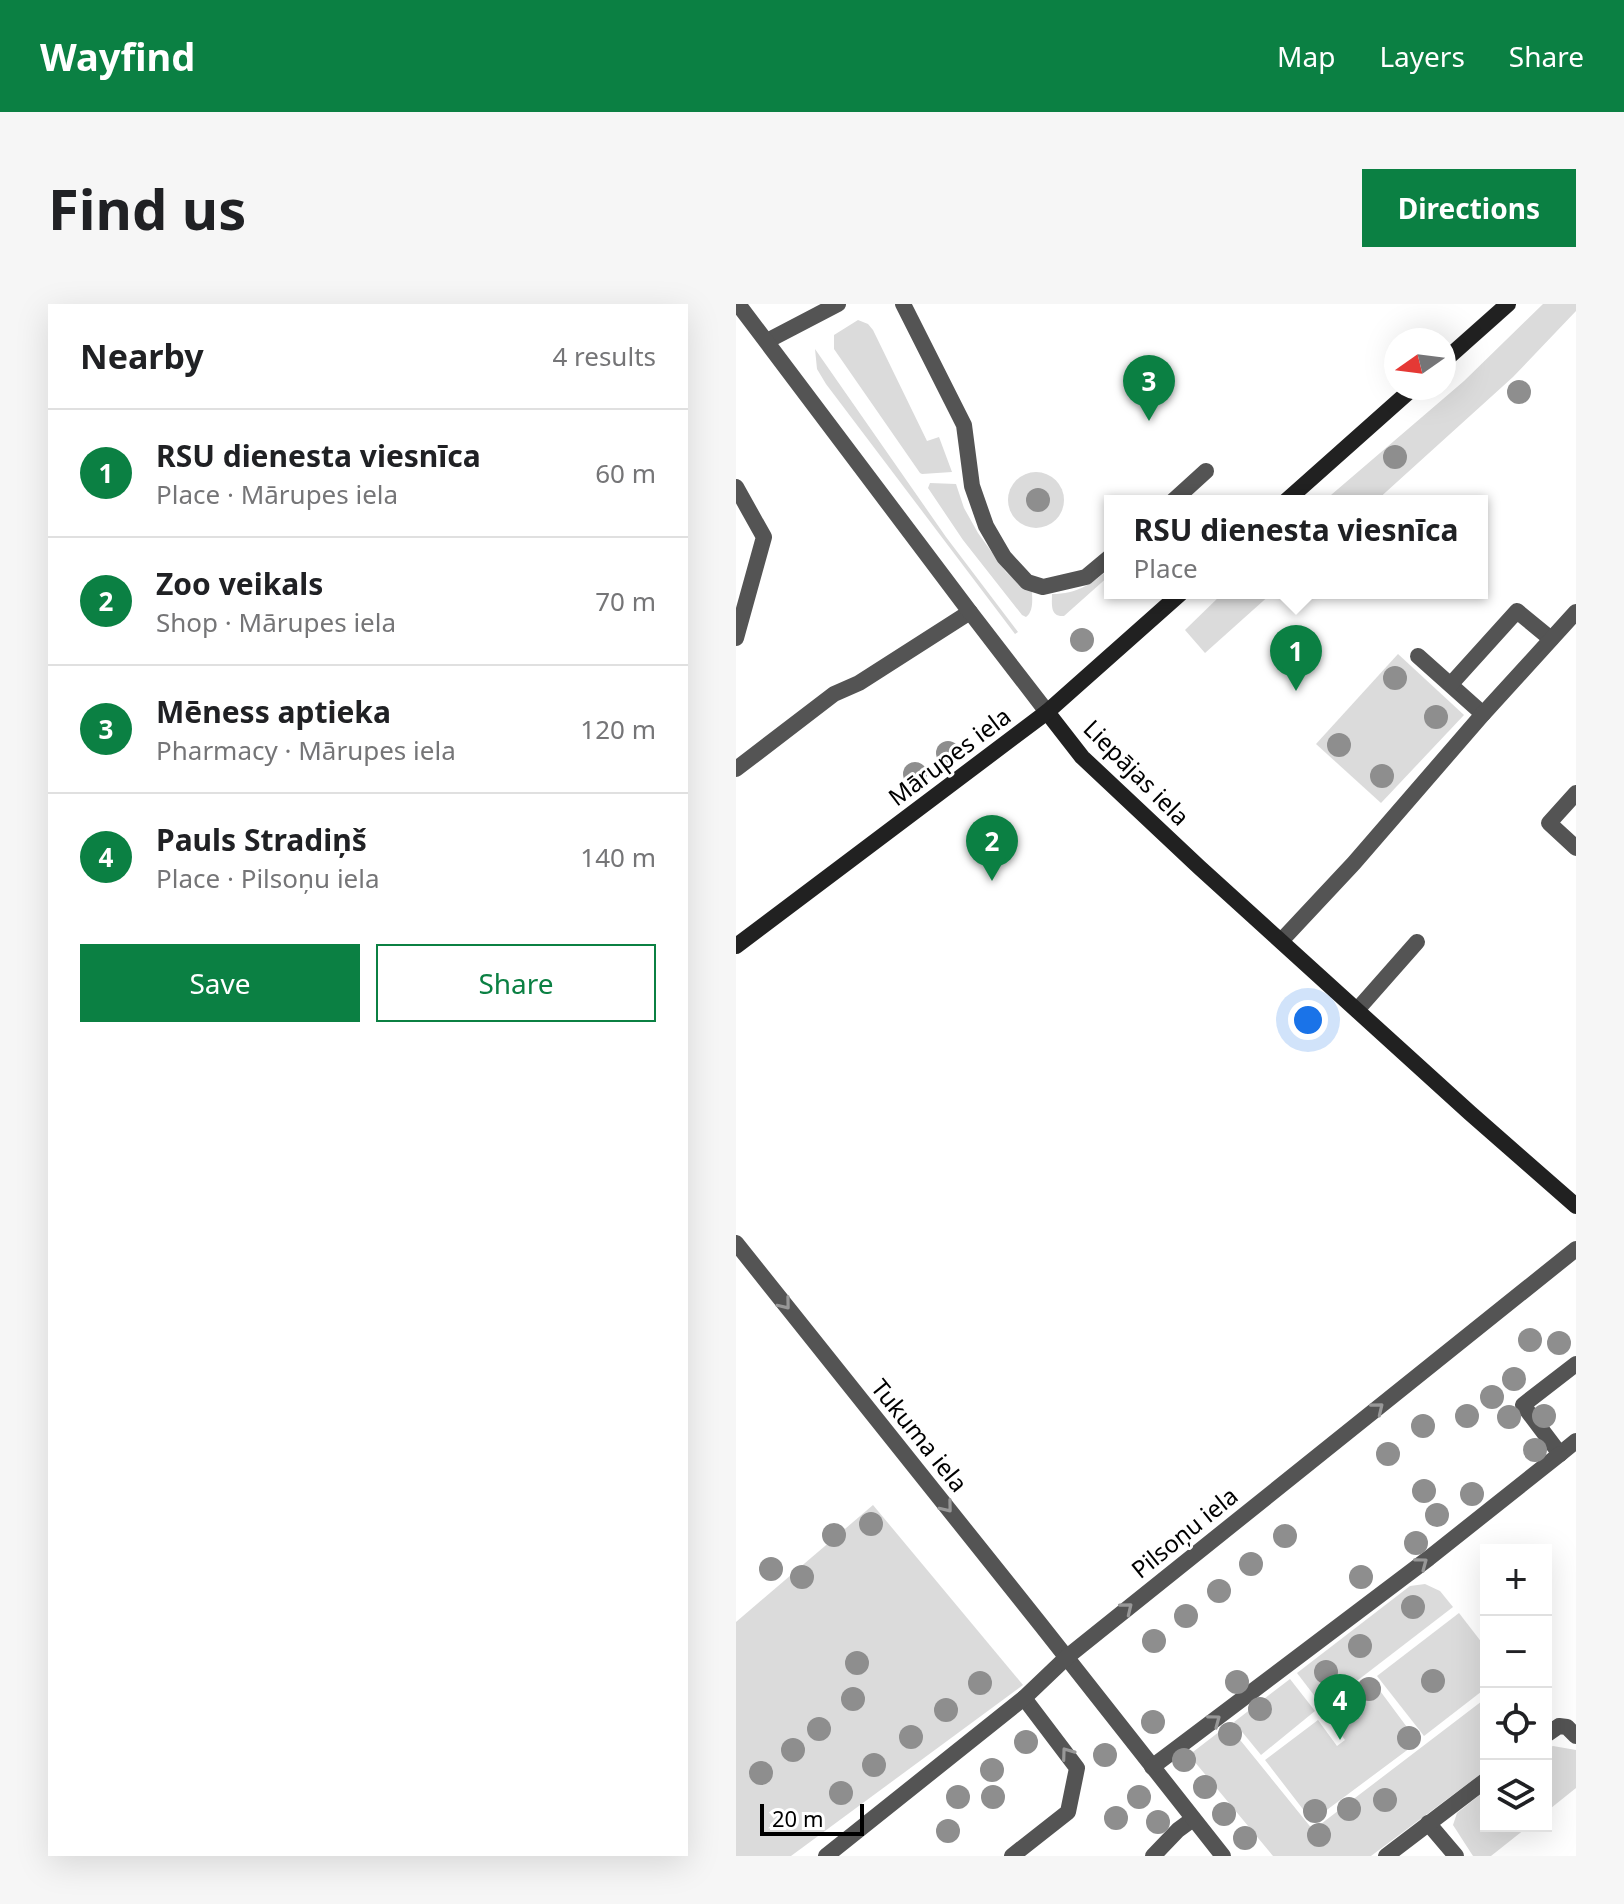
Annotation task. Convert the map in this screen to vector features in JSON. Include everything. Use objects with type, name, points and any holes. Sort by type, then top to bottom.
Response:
[{"type":"street","name":"Liepājas iela","points":[[738,304],[1082,757],[1199,867],[1576,1206]]},
{"type":"street","points":[[767,341],[838,304]]},
{"type":"street","points":[[903,304],[964,425],[972,486],[986,526],[1004,557],[1027,582],[1043,587],[1086,577],[1104,562]]},
{"type":"street","points":[[1456,350],[1508,304]]},
{"type":"street","points":[[1293,495],[1400,400]]},
{"type":"street","points":[[1180,495],[1206,471]]},
{"type":"street","points":[[736,487],[764,537],[736,638]]},
{"type":"street","name":"Mārupes iela","points":[[736,946],[1047,712],[1174,599]]},
{"type":"street","points":[[1451,684],[1517,611],[1551,639]]},
{"type":"street","points":[[736,769],[834,694],[859,683],[970,612]]},
{"type":"street","points":[[1281,941],[1576,612]]},
{"type":"street","points":[[1418,656],[1483,714]]},
{"type":"street","points":[[1576,793],[1549,823],[1576,848]]},
{"type":"street","points":[[1357,1010],[1417,942]]},
{"type":"street","name":"Tukuma iela","points":[[736,1243],[1223,1856]]},
{"type":"street","name":"Pilsoņu iela","points":[[826,1856],[1024,1698],[1067,1657],[1576,1249]]},
{"type":"street","points":[[1560,1454],[1523,1405],[1576,1364]]},
{"type":"street","points":[[1152,1767],[1429,1558],[1576,1441]]},
{"type":"street","points":[[1012,1856],[1068,1812],[1077,1768],[1024,1698]]},
{"type":"street","points":[[1552,1731],[1559,1726],[1567,1727],[1576,1736]]},
{"type":"street","points":[[1386,1856],[1480,1784]]},
{"type":"street","points":[[1153,1856],[1193,1819]]},
{"type":"street","points":[[1428,1823],[1456,1856]]},
{"type":"shaded area","points":[[1543,304],[1576,304],[1576,311],[1513,377],[1383,495],[1331,495],[1442,400],[1456,400],[1456,388]]},
{"type":"shaded area","points":[[858,320],[873,330],[927,441],[939,437],[952,472],[920,473],[834,349],[834,335]]},
{"type":"shaded area","points":[[815,349],[946,537],[1018,632],[1015,634],[826,384],[817,369]]},
{"type":"shaded area","points":[[1036,472],[1056,480],[1064,500],[1056,520],[1036,528],[1016,520],[1008,500],[1016,480]]},
{"type":"shaded area","points":[[930,483],[956,484],[964,508],[978,533],[1006,572],[1032,590],[1031,608],[1026,617],[963,540],[928,488]]},
{"type":"shaded area","points":[[1104,573],[1104,580],[1064,616],[1056,615],[1052,594],[1084,587]]},
{"type":"shaded area","points":[[1217,599],[1265,599],[1205,653],[1185,630]]},
{"type":"shaded area","points":[[1398,654],[1464,715],[1381,803],[1316,744]]},
{"type":"shaded area","points":[[873,1505],[1023,1685],[791,1856],[736,1856],[736,1622]]},
{"type":"shaded area","points":[[1425,1584],[1440,1591],[1453,1607],[1323,1707],[1297,1673],[1410,1586]]},
{"type":"shaded area","points":[[1459,1613],[1480,1640],[1480,1693],[1424,1736],[1377,1676]]},
{"type":"shaded area","points":[[1290,1679],[1315,1711],[1261,1755],[1234,1722]]},
{"type":"shaded area","points":[[1372,1680],[1418,1742],[1312,1821],[1265,1760],[1318,1720],[1337,1746],[1345,1740],[1326,1715]]},
{"type":"shaded area","points":[[1480,1703],[1480,1774],[1371,1856],[1273,1856],[1189,1755],[1228,1725],[1313,1830]]},
{"type":"shaded area","points":[[1552,1746],[1576,1750],[1576,1788],[1552,1807],[1552,1760]]},
{"type":"shaded area","points":[[1480,1795],[1480,1832],[1521,1832],[1491,1856],[1473,1856],[1453,1825],[1457,1813]]},
{"type":"place","name":"Mēness aptieka","points":[[1149,421]]},
{"type":"place","name":"RSU dienesta viesnīca","points":[[1296,691]]},
{"type":"place","name":"Zoo veikals","points":[[992,881]]},
{"type":"place","name":"Pauls Stradiņš","points":[[1340,1740]]}]
